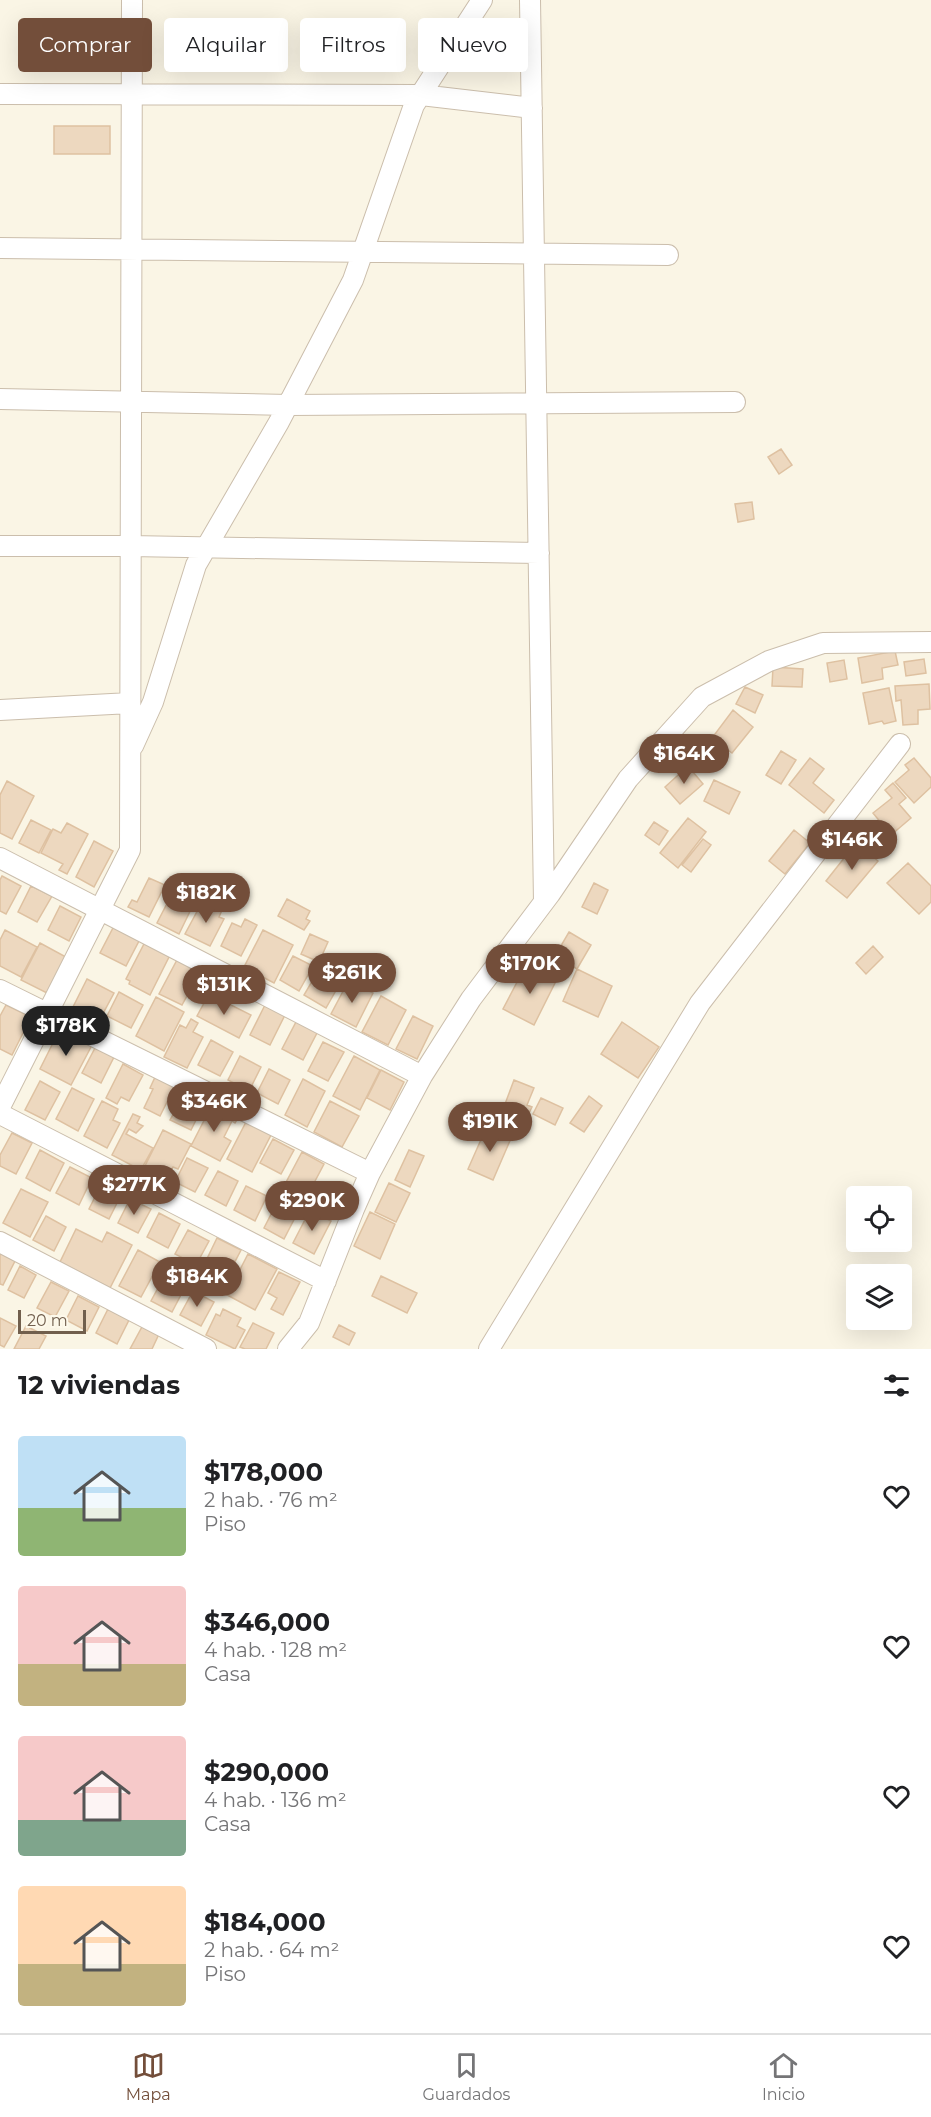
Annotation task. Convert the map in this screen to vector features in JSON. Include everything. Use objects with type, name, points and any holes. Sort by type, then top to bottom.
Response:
[{"type":"street","points":[[0,1107],[130,850],[132,0]]},
{"type":"street","points":[[130,752],[153,702],[196,565],[289,405],[352,280],[414,105],[482,0]]},
{"type":"street","points":[[530,0],[544,902]]},
{"type":"street","points":[[0,94],[421,95],[532,108]]},
{"type":"street","points":[[0,249],[668,255]]},
{"type":"street","points":[[0,399],[289,405],[735,402]]},
{"type":"street","points":[[0,546],[539,553]]},
{"type":"street","points":[[288,1349],[309,1323],[370,1173],[422,1076],[471,999],[544,902],[628,779],[702,697],[769,661],[823,643],[931,642]]},
{"type":"street","points":[[0,710],[130,703]]},
{"type":"street","points":[[489,1349],[700,1003],[900,744]]},
{"type":"street","points":[[0,858],[422,1076]]},
{"type":"street","points":[[0,990],[370,1173]]},
{"type":"street","points":[[0,1114],[326,1281]]},
{"type":"street","points":[[0,1242],[206,1349]]},
{"type":"building","points":[[54,126],[110,126],[110,154],[54,154]]},
{"type":"building","points":[[781,449],[792,465],[779,474],[768,457]]},
{"type":"building","points":[[752,502],[754,519],[738,522],[735,504]]},
{"type":"building","points":[[895,651],[898,665],[882,668],[883,679],[862,683],[858,658]]},
{"type":"building","points":[[924,659],[926,673],[906,676],[904,662]]},
{"type":"building","points":[[844,660],[847,679],[830,682],[827,663]]},
{"type":"building","points":[[773,667],[803,669],[802,687],[772,686]]},
{"type":"building","points":[[929,684],[930,709],[918,710],[918,724],[903,725],[901,700],[896,701],[895,686]]},
{"type":"building","points":[[745,687],[763,695],[755,713],[736,704]]},
{"type":"building","points":[[889,688],[896,721],[869,724],[863,693]]},
{"type":"building","points":[[733,710],[753,727],[732,753],[712,738]]},
{"type":"building","points":[[781,751],[796,760],[781,784],[766,775]]},
{"type":"building","points":[[810,758],[824,769],[813,783],[834,800],[824,813],[789,785]]},
{"type":"building","points":[[914,758],[931,778],[931,787],[914,803],[895,782],[909,770],[905,765]]},
{"type":"building","points":[[688,766],[703,784],[680,804],[665,787]]},
{"type":"building","points":[[714,780],[740,792],[729,814],[704,801]]},
{"type":"building","points":[[7,781],[34,796],[12,839],[0,833],[0,795]]},
{"type":"building","points":[[893,783],[906,798],[899,804],[911,818],[891,835],[873,813],[892,798],[885,790]]},
{"type":"building","points":[[688,818],[706,832],[678,868],[660,853]]},
{"type":"building","points":[[31,820],[51,830],[39,853],[19,843]]},
{"type":"building","points":[[654,822],[668,831],[659,845],[645,835]]},
{"type":"building","points":[[67,823],[88,834],[67,874],[59,870],[63,864],[41,853],[53,829],[61,833]]},
{"type":"building","points":[[794,830],[810,843],[785,874],[769,861]]},
{"type":"building","points":[[703,839],[711,845],[691,872],[682,865]]},
{"type":"building","points":[[94,841],[113,851],[94,887],[76,877]]},
{"type":"building","points":[[856,843],[878,861],[847,898],[826,881]]},
{"type":"building","points":[[908,863],[931,886],[931,902],[919,914],[887,883]]},
{"type":"building","points":[[2,876],[21,886],[6,914],[0,911]]},
{"type":"building","points":[[149,878],[165,885],[149,917],[128,907],[132,900],[137,902]]},
{"type":"building","points":[[594,883],[608,890],[597,914],[582,907]]},
{"type":"building","points":[[31,886],[52,896],[37,922],[18,912]]},
{"type":"building","points":[[173,892],[194,903],[179,934],[157,923]]},
{"type":"building","points":[[287,899],[310,911],[306,919],[310,921],[304,930],[278,916]]},
{"type":"building","points":[[209,903],[222,910],[219,917],[224,919],[210,946],[185,934],[200,906],[206,909]]},
{"type":"building","points":[[60,906],[81,917],[69,941],[48,930]]},
{"type":"building","points":[[245,919],[257,925],[241,956],[221,946],[232,923],[241,927]]},
{"type":"building","points":[[114,926],[140,939],[126,966],[100,953]]},
{"type":"building","points":[[5,930],[37,947],[21,977],[0,966],[0,940]]},
{"type":"building","points":[[263,930],[293,945],[274,983],[244,967]]},
{"type":"building","points":[[569,932],[591,945],[577,969],[555,956]]},
{"type":"building","points":[[310,934],[328,942],[319,962],[301,954]]},
{"type":"building","points":[[146,940],[171,953],[150,995],[129,984],[130,981],[126,979]]},
{"type":"building","points":[[40,943],[66,957],[47,993],[21,980]]},
{"type":"building","points":[[873,946],[883,957],[866,974],[856,963]]},
{"type":"building","points":[[293,956],[313,966],[299,991],[280,980]]},
{"type":"building","points":[[178,958],[201,970],[182,1005],[159,994]]},
{"type":"building","points":[[526,965],[556,981],[534,1025],[503,1009]]},
{"type":"building","points":[[321,966],[343,978],[326,1008],[304,995]]},
{"type":"building","points":[[577,969],[612,986],[598,1017],[563,1001]]},
{"type":"building","points":[[87,979],[114,993],[99,1021],[73,1007]]},
{"type":"building","points":[[349,980],[373,993],[356,1027],[331,1014]]},
{"type":"building","points":[[119,992],[143,1005],[131,1028],[107,1016]]},
{"type":"building","points":[[209,994],[251,1015],[239,1038],[197,1016]]},
{"type":"building","points":[[381,996],[406,1010],[388,1045],[362,1032]]},
{"type":"building","points":[[156,997],[184,1012],[164,1051],[136,1036]]},
{"type":"building","points":[[266,1003],[286,1013],[270,1045],[250,1035]]},
{"type":"building","points":[[6,1005],[31,1017],[12,1055],[0,1049],[0,1016]]},
{"type":"building","points":[[413,1016],[433,1026],[417,1059],[396,1049]]},
{"type":"building","points":[[191,1019],[198,1023],[193,1032],[203,1037],[187,1068],[164,1057],[180,1025],[186,1028]]},
{"type":"building","points":[[297,1020],[318,1031],[303,1060],[282,1049]]},
{"type":"building","points":[[622,1022],[659,1047],[638,1078],[601,1054]]},
{"type":"building","points":[[60,1029],[92,1045],[71,1085],[40,1069]]},
{"type":"building","points":[[211,1040],[233,1052],[220,1076],[198,1065]]},
{"type":"building","points":[[323,1042],[344,1052],[328,1081],[308,1071]]},
{"type":"building","points":[[95,1048],[114,1057],[101,1083],[82,1073]]},
{"type":"building","points":[[240,1056],[261,1067],[249,1091],[228,1080]]},
{"type":"building","points":[[354,1056],[380,1070],[360,1110],[333,1096]]},
{"type":"building","points":[[123,1064],[143,1075],[129,1101],[121,1097],[117,1104],[106,1098]]},
{"type":"building","points":[[269,1069],[290,1080],[278,1104],[257,1093]]},
{"type":"building","points":[[381,1070],[404,1082],[390,1110],[367,1098]]},
{"type":"building","points":[[156,1075],[175,1086],[160,1116],[144,1108],[153,1089],[150,1088]]},
{"type":"building","points":[[303,1079],[325,1091],[307,1127],[285,1115]]},
{"type":"building","points":[[514,1080],[534,1088],[527,1105],[532,1107],[529,1113],[505,1104]]},
{"type":"building","points":[[40,1081],[60,1092],[45,1120],[25,1110]]},
{"type":"building","points":[[72,1088],[94,1099],[78,1131],[56,1119]]},
{"type":"building","points":[[589,1096],[602,1106],[584,1132],[570,1123]]},
{"type":"building","points":[[541,1098],[563,1108],[555,1125],[533,1114]]},
{"type":"building","points":[[102,1101],[118,1109],[113,1120],[120,1123],[107,1148],[84,1136]]},
{"type":"building","points":[[330,1101],[359,1116],[342,1147],[314,1132]]},
{"type":"building","points":[[212,1105],[238,1118],[235,1123],[232,1121],[224,1137],[231,1141],[220,1161],[191,1146]]},
{"type":"building","points":[[178,1106],[198,1116],[191,1130],[170,1120]]},
{"type":"building","points":[[133,1114],[140,1117],[137,1123],[143,1126],[136,1133],[129,1129],[126,1134],[153,1148],[138,1175],[136,1174],[139,1169],[112,1155]]},
{"type":"building","points":[[246,1122],[271,1135],[252,1172],[227,1159]]},
{"type":"building","points":[[487,1126],[512,1136],[493,1180],[468,1169]]},
{"type":"building","points":[[163,1130],[191,1144],[178,1169],[173,1167],[168,1176],[173,1178],[170,1184],[143,1170]]},
{"type":"building","points":[[12,1133],[32,1143],[16,1174],[0,1166],[0,1155]]},
{"type":"building","points":[[273,1139],[294,1150],[281,1174],[260,1163]]},
{"type":"building","points":[[40,1150],[64,1163],[50,1191],[26,1178]]},
{"type":"building","points":[[409,1150],[424,1156],[410,1187],[395,1180]]},
{"type":"building","points":[[302,1152],[324,1164],[305,1200],[283,1188]]},
{"type":"building","points":[[187,1158],[208,1168],[195,1192],[175,1182]]},
{"type":"building","points":[[70,1167],[92,1178],[79,1205],[56,1193]]},
{"type":"building","points":[[218,1171],[238,1181],[226,1206],[205,1195]]},
{"type":"building","points":[[389,1183],[410,1193],[396,1222],[375,1212]]},
{"type":"building","points":[[246,1186],[267,1196],[255,1221],[234,1210]]},
{"type":"building","points":[[100,1187],[120,1197],[109,1219],[89,1209]]},
{"type":"building","points":[[21,1189],[48,1202],[30,1237],[3,1223]]},
{"type":"building","points":[[281,1195],[301,1206],[284,1239],[264,1228]]},
{"type":"building","points":[[130,1199],[151,1209],[138,1233],[118,1223]]},
{"type":"building","points":[[310,1210],[331,1221],[314,1254],[293,1243]]},
{"type":"building","points":[[370,1212],[395,1224],[380,1259],[354,1246]]},
{"type":"building","points":[[159,1213],[180,1224],[168,1248],[147,1237]]},
{"type":"building","points":[[46,1216],[66,1227],[54,1251],[33,1240]]},
{"type":"building","points":[[76,1229],[102,1242],[107,1232],[132,1245],[110,1288],[60,1262]]},
{"type":"building","points":[[188,1230],[209,1241],[196,1265],[175,1254]]},
{"type":"building","points":[[217,1238],[241,1250],[227,1277],[204,1265]]},
{"type":"building","points":[[138,1250],[160,1262],[141,1297],[119,1286]]},
{"type":"building","points":[[0,1253],[15,1261],[3,1285],[0,1284]]},
{"type":"building","points":[[248,1254],[277,1269],[255,1310],[227,1295]]},
{"type":"building","points":[[20,1266],[36,1275],[24,1298],[8,1290]]},
{"type":"building","points":[[279,1272],[300,1282],[283,1315],[271,1309],[277,1298],[268,1293]]},
{"type":"building","points":[[381,1276],[417,1293],[407,1313],[372,1296]]},
{"type":"building","points":[[164,1277],[185,1287],[172,1312],[151,1301]]},
{"type":"building","points":[[51,1282],[69,1291],[55,1317],[37,1308]]},
{"type":"building","points":[[193,1291],[214,1302],[201,1326],[180,1315]]},
{"type":"building","points":[[78,1296],[99,1307],[87,1331],[66,1320]]},
{"type":"building","points":[[108,1309],[129,1320],[117,1344],[96,1333]]},
{"type":"building","points":[[223,1309],[241,1318],[237,1326],[245,1330],[235,1349],[206,1335],[216,1314],[220,1316]]},
{"type":"building","points":[[0,1318],[16,1326],[4,1347],[0,1345]]},
{"type":"building","points":[[253,1323],[274,1333],[266,1349],[240,1347]]},
{"type":"building","points":[[143,1325],[159,1334],[152,1349],[130,1349]]},
{"type":"building","points":[[339,1325],[355,1333],[349,1345],[333,1337]]},
{"type":"building","points":[[26,1326],[46,1336],[39,1349],[14,1349]]}]
